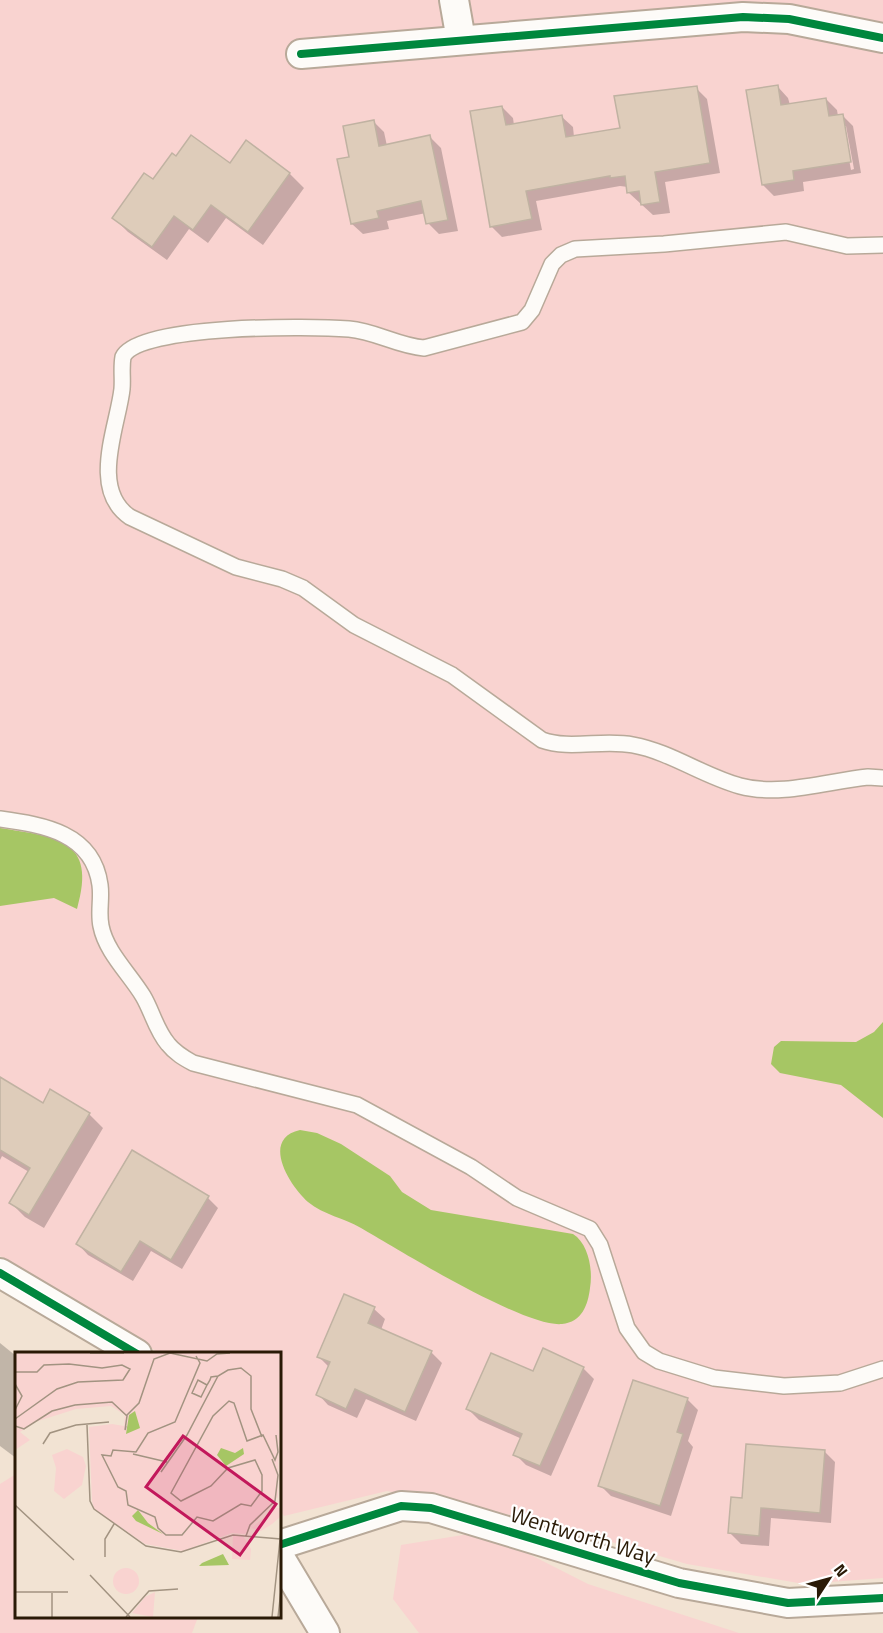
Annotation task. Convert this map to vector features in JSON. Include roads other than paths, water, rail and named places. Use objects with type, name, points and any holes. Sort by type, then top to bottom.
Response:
[{"type":"street","points":[[454,0],[461,40]]},
{"type":"street","points":[[301,54],[743,17],[789,19],[883,38]]},
{"type":"street","points":[[0,1273],[134,1352]]},
{"type":"street","name":"Wentworth Way","points":[[280,1545],[401,1506],[431,1508],[680,1583],[788,1603],[883,1598]]},
{"type":"street","points":[[280,1558],[324,1633]]},
{"type":"lane","points":[[883,245],[848,246],[786,232],[664,244],[575,249],[561,255],[552,264],[532,310],[522,322],[433,346],[409,346],[374,334],[350,329],[278,327],[231,329],[147,340],[133,346],[123,357],[122,390],[108,458],[114,495],[124,513],[130,517],[236,567],[282,579],[303,588],[354,626],[453,675],[542,740],[557,743],[606,742],[635,745],[669,756],[708,776],[760,790],[868,777],[883,778]]},
{"type":"lane","points":[[0,819],[47,827],[66,834],[82,845],[97,869],[100,886],[99,914],[103,935],[142,995],[159,1031],[172,1048],[193,1063],[357,1105],[471,1167],[526,1203],[590,1229],[600,1245],[627,1329],[638,1345],[652,1357],[697,1375],[784,1386],[840,1383],[883,1369]]}]
